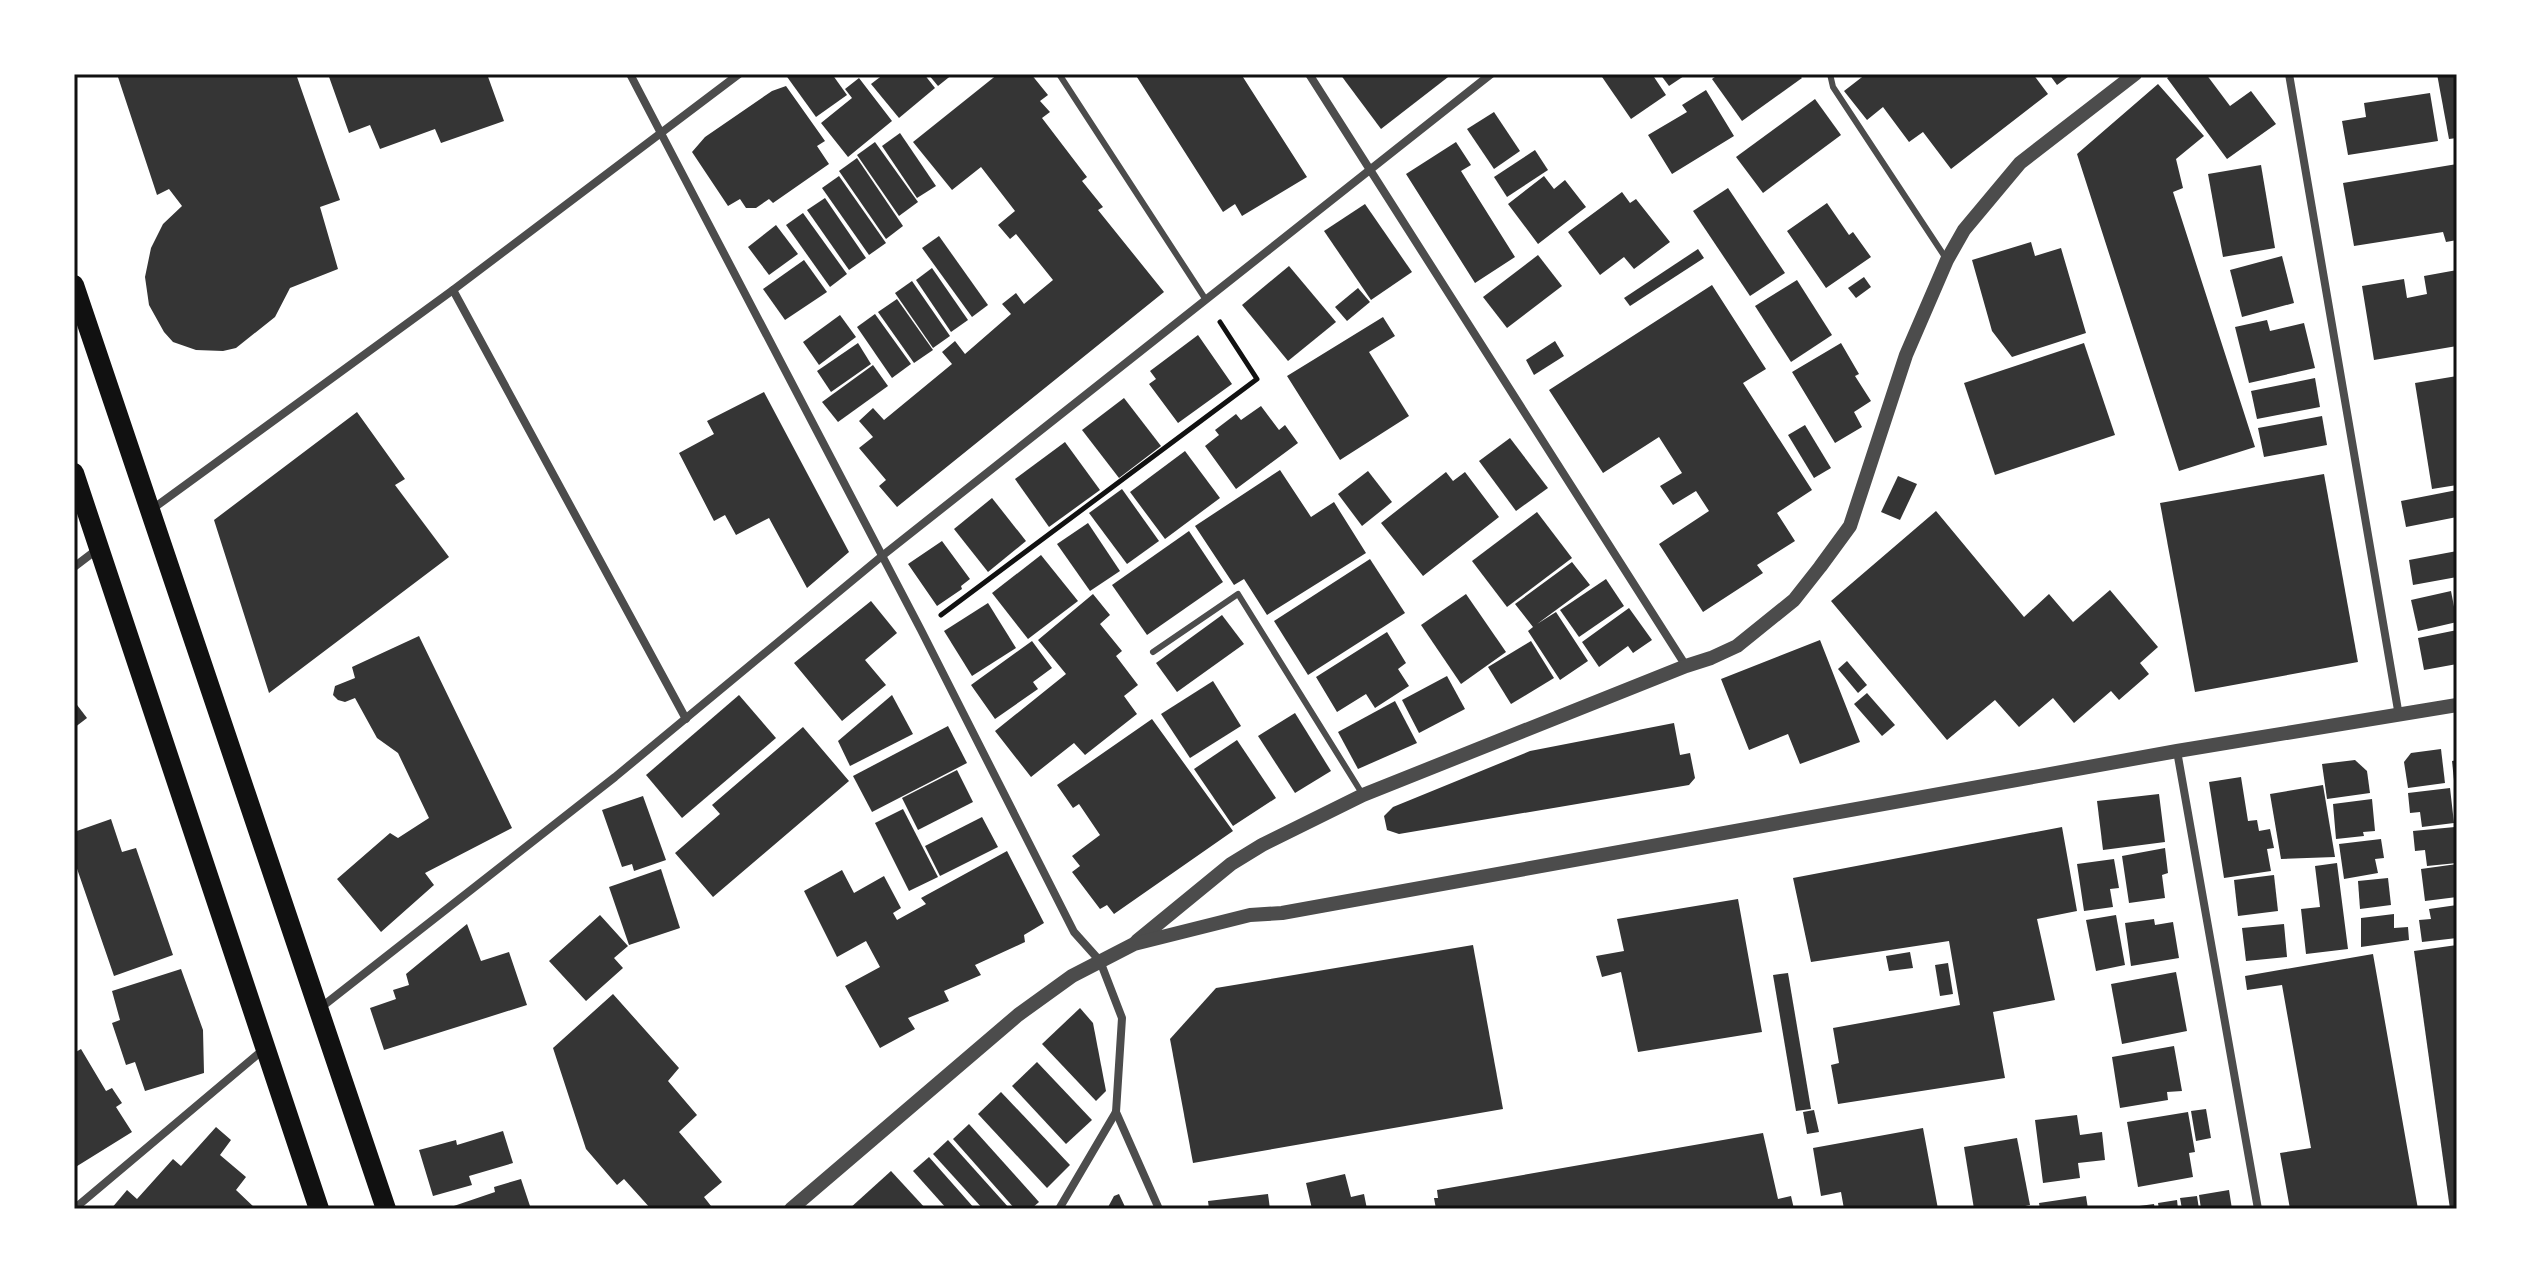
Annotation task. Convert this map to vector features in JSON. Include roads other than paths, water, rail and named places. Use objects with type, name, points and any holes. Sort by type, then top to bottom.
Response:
[{"type":"main road","points":[[74,285],[386,1209]]},
{"type":"main road","points":[[74,473],[319,1209]]},
{"type":"street","points":[[630,74],[1074,932],[1100,961],[1122,1018],[1116,1112],[1059,1209]]},
{"type":"street","points":[[150,511],[453,290],[739,74]]},
{"type":"street","points":[[1309,74],[1686,666]]},
{"type":"street","points":[[318,1010],[686,719],[882,556],[1491,74]]},
{"type":"street","points":[[1134,944],[1231,864],[1262,845],[1363,795],[1711,658],[1737,646],[1794,600],[1850,526],[1906,355],[1947,260],[1969,223],[2020,163],[2135,74]]},
{"type":"street","points":[[2289,74],[2399,716]]},
{"type":"street","points":[[453,290],[686,719]]},
{"type":"street","points":[[74,567],[99,548]]},
{"type":"street","points":[[791,1209],[1018,1015],[1072,976],[1134,944],[1250,915],[1282,913],[2177,751],[2457,705]]},
{"type":"street","points":[[2177,751],[2258,1209]]},
{"type":"street","points":[[74,1209],[264,1049]]},
{"type":"street","points":[[1116,1112],[1159,1209]]},
{"type":"lane","points":[[1059,74],[1206,300]]},
{"type":"lane","points":[[1830,74],[1833,87],[1947,260]]},
{"type":"lane","points":[[1153,652],[1238,594],[1363,795]]}]
